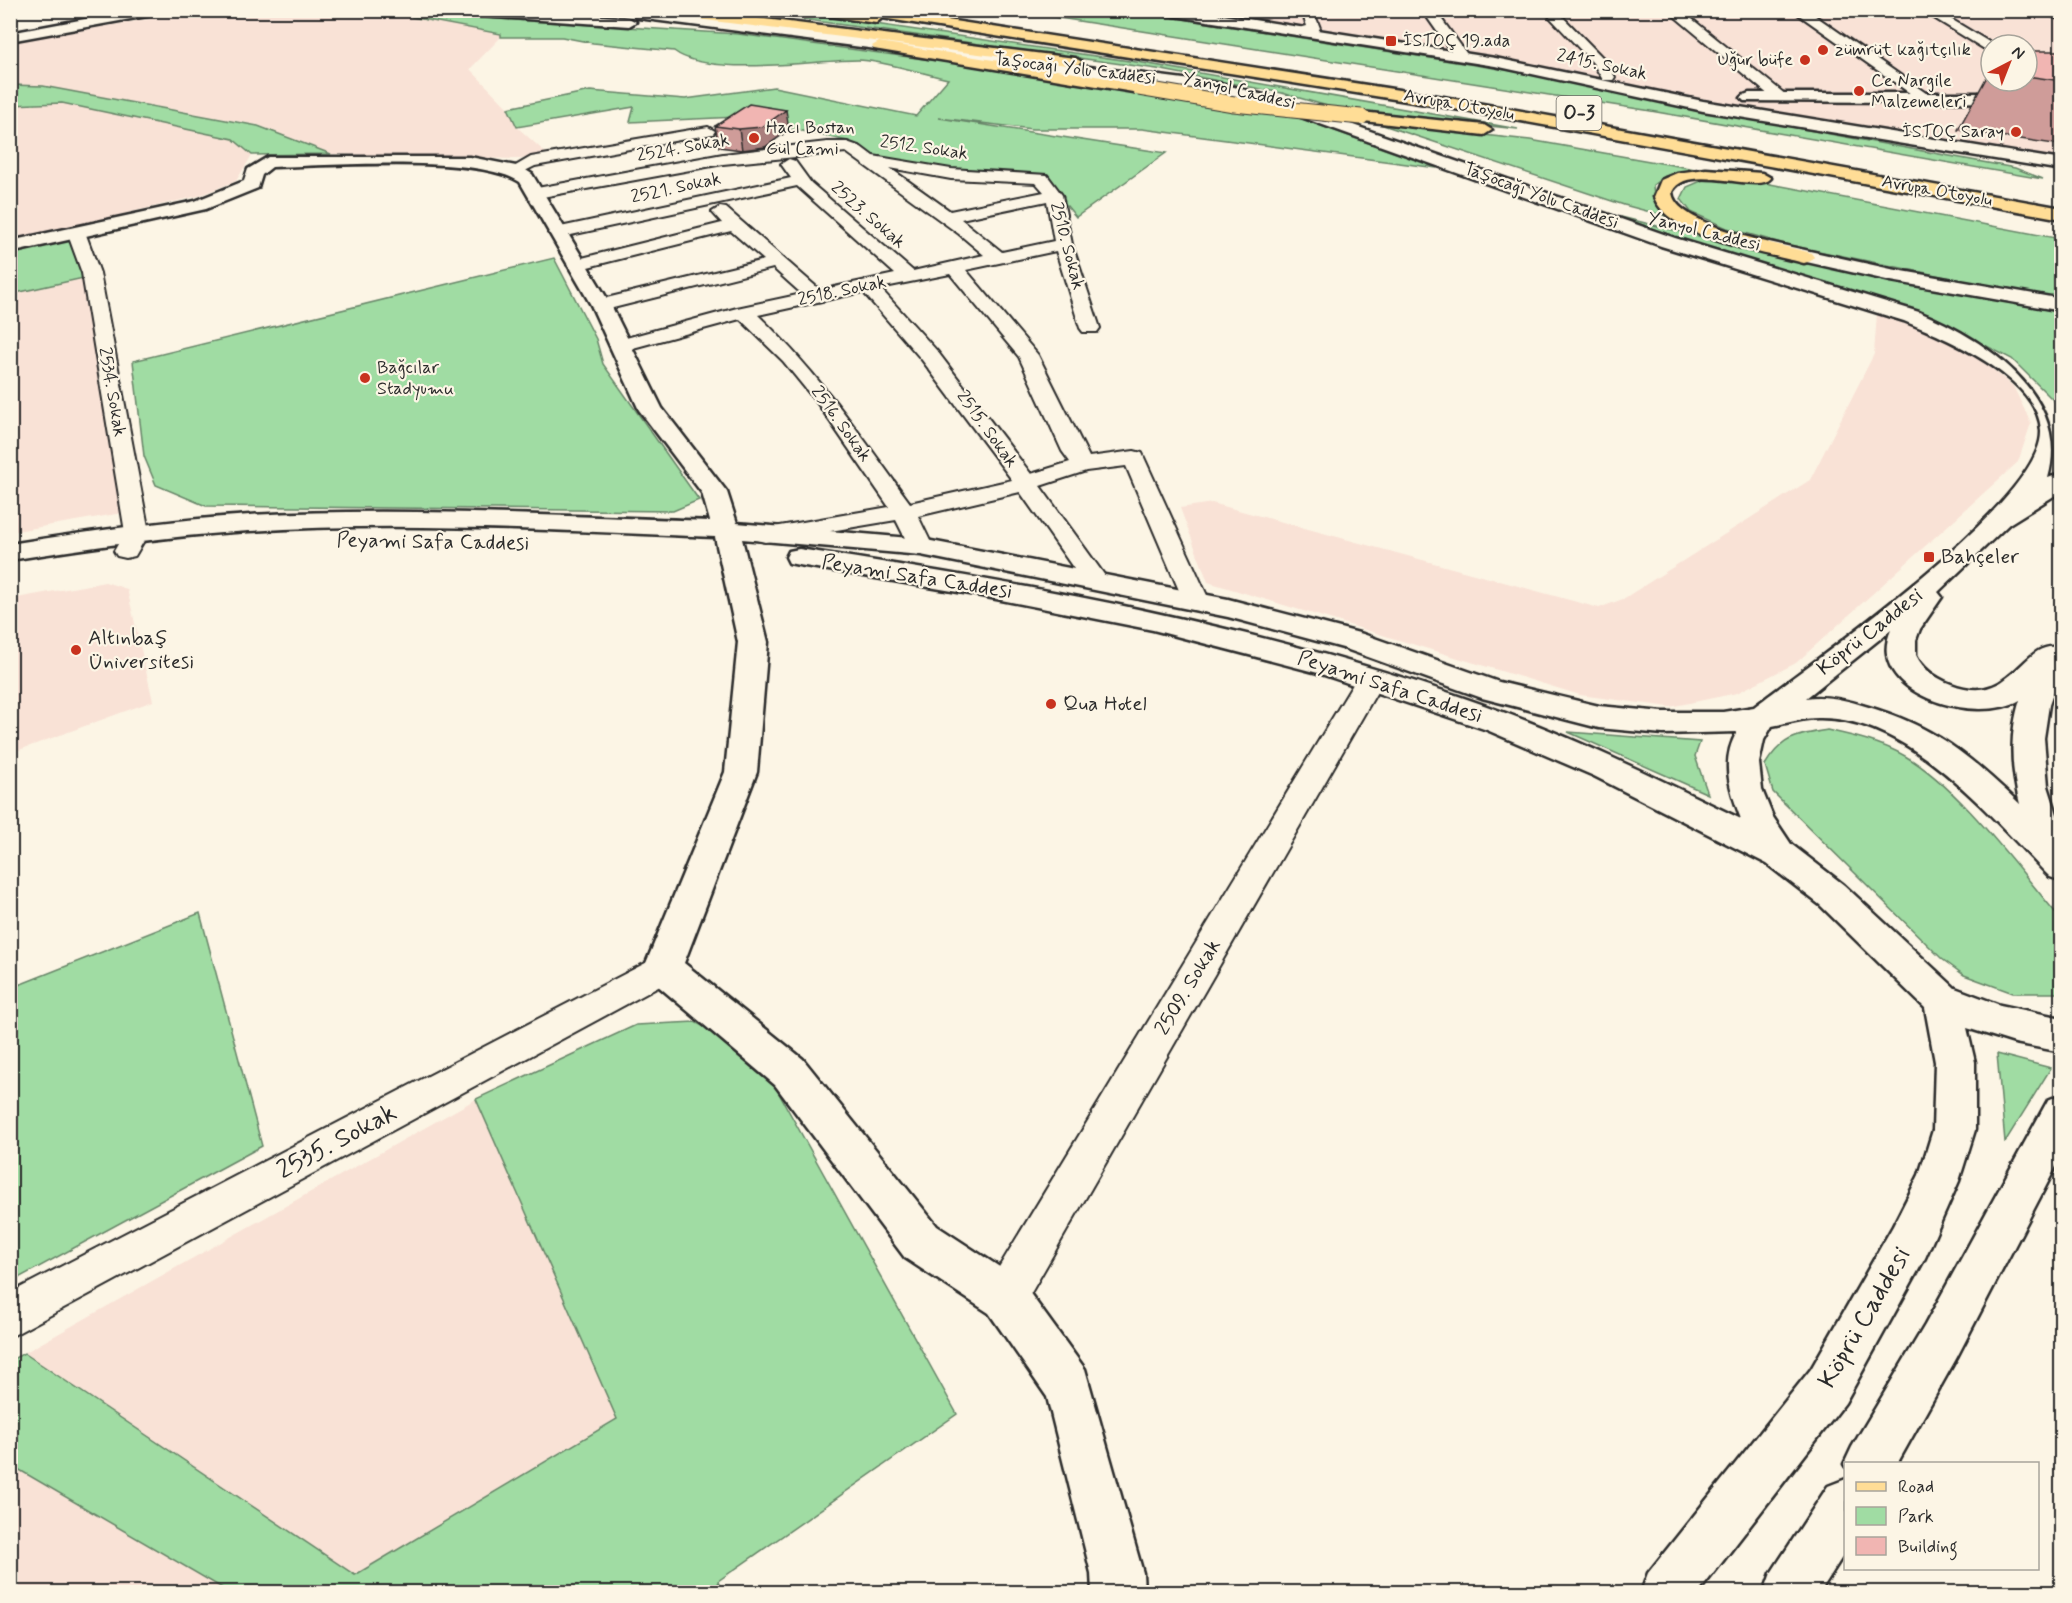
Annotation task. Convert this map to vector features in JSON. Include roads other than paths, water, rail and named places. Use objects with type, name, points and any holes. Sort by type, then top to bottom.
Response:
[{"type":"main road","points":[[11,30],[111,10]]},
{"type":"main road","points":[[11,30],[129,10]]},
{"type":"main road","points":[[10,37],[158,10]]},
{"type":"main road","points":[[452,10],[738,28]]},
{"type":"main road","points":[[606,10],[738,28]]},
{"type":"main road","points":[[657,10],[1075,62]]},
{"type":"main road","name":"Yanyol Caddesi","points":[[708,10],[1235,87],[1277,98],[1624,213],[1804,257],[2061,305]]},
{"type":"main road","points":[[815,10],[1021,36]]},
{"type":"main road","name":"Avrupa Otoyolu","points":[[854,10],[1363,89],[2061,214]]},
{"type":"main road","name":"Avrupa Otoyolu","points":[[920,10],[1095,35],[1460,93],[2061,198]]},
{"type":"main road","points":[[940,10],[966,17]]},
{"type":"main road","name":"2415. Sokak","points":[[1162,10],[1462,57],[1703,106],[2061,166]]},
{"type":"main road","name":"Taşocağı Yolu Caddesi","points":[[738,28],[1182,81],[1266,100],[1714,257],[1872,304],[1924,322],[1971,344],[2008,367],[2035,392],[2050,417],[2052,438],[2047,458],[2028,488],[2000,518]]},
{"type":"main road","points":[[1078,31],[1095,35]]},
{"type":"main road","points":[[879,46],[1234,104],[1505,132]]},
{"type":"main road","points":[[1462,57],[1532,63],[1715,98],[2061,98]]},
{"type":"main road","points":[[1363,89],[1390,98],[1459,113],[2061,232]]},
{"type":"main road","points":[[1594,147],[1876,196]]},
{"type":"main road","points":[[10,247],[200,205],[252,184],[254,173],[268,162],[433,160],[470,162],[526,182],[601,305],[651,410],[714,492],[730,541],[753,642],[741,772],[663,969],[789,1072],[921,1242],[1005,1297],[1068,1386],[1117,1573],[1118,1593]]},
{"type":"main road","points":[[1782,180],[1734,175],[1690,175],[1669,182],[1663,188],[1662,195],[1671,209],[1702,227],[1804,257]]},
{"type":"main road","name":"Köprü Caddesi","points":[[1762,717],[1947,571],[2000,518],[2061,480]]},
{"type":"main road","points":[[730,541],[765,535],[921,547],[1095,580],[1197,602],[1353,641],[1493,691],[1599,717],[1663,723],[1723,723],[1818,707],[1881,721],[1928,743],[1968,772],[2060,864]]},
{"type":"main road","name":"Peyami Safa Caddesi","points":[[10,572],[132,541],[420,539],[730,541],[788,556],[909,574],[1101,608],[1211,633],[1371,678],[1500,722],[1633,782],[1779,854]]},
{"type":"main road","points":[[10,552],[132,541]]},
{"type":"main road","points":[[1947,571],[1902,639],[1904,659],[1919,679],[1937,692],[1978,701],[1998,698],[2014,688],[2056,645]]},
{"type":"main road","points":[[2056,645],[2030,720],[2028,764],[2035,805],[2060,864]]},
{"type":"main road","points":[[1762,717],[1748,740],[1743,763],[1746,790],[1758,822],[1779,854],[1832,895],[1941,1000],[1961,1010],[2001,1023],[2061,1035]]},
{"type":"main road","name":"Köprü Caddesi","points":[[1666,1593],[1828,1386],[1909,1242],[1938,1181],[1954,1130],[1955,1062],[1941,1000]]},
{"type":"main road","points":[[1870,1462],[1941,1341],[2061,1113]]},
{"type":"main road","points":[[1790,1593],[1844,1506]]},
{"type":"street","points":[[1299,32],[1314,28],[1307,10]]},
{"type":"street","points":[[1428,10],[1462,57]]},
{"type":"street","points":[[1550,10],[1598,62],[1608,77]]},
{"type":"street","points":[[1673,10],[1781,99]]},
{"type":"street","points":[[1798,10],[1926,98]]},
{"type":"street","points":[[1927,10],[1979,42]]},
{"type":"street","points":[[2049,10],[2061,17]]},
{"type":"street","points":[[526,182],[531,162],[708,131]]},
{"type":"street","name":"2524. Sokak","points":[[526,182],[838,146],[856,150],[868,160]]},
{"type":"street","name":"2523. Sokak","points":[[779,153],[805,186],[909,277]]},
{"type":"street","name":"2512. Sokak","points":[[868,160],[951,174],[1028,178]]},
{"type":"street","name":"2512. Sokak","points":[[868,160],[998,257]]},
{"type":"street","name":"2510. Sokak","points":[[1028,178],[1041,178],[1054,195],[1063,244],[1090,328]]},
{"type":"street","name":"2521. Sokak","points":[[557,233],[802,180]]},
{"type":"street","points":[[947,217],[1054,195]]},
{"type":"street","points":[[708,202],[817,297]]},
{"type":"street","points":[[576,265],[734,225]]},
{"type":"street","name":"2534. Sokak","points":[[76,232],[91,273],[132,541]]},
{"type":"street","name":"2518. Sokak","points":[[621,345],[744,312],[1063,244]]},
{"type":"street","points":[[601,305],[776,262]]},
{"type":"street","points":[[954,267],[1028,355],[1073,451],[1083,465]]},
{"type":"street","name":"2515. Sokak","points":[[868,286],[915,335],[969,402],[1095,580]]},
{"type":"street","name":"2516. Sokak","points":[[744,312],[790,357],[826,400],[904,512],[921,547]]},
{"type":"street","points":[[765,535],[904,512],[1027,485],[1083,465],[1134,458],[1197,602]]},
{"type":"street","name":"2509. Sokak","points":[[1005,1297],[1371,678]]},
{"type":"street","name":"2535. Sokak","points":[[10,1316],[663,969]]},
{"type":"place","name":"İSTOÇ 19.ada","points":[[1391,41]]},
{"type":"place","name":"zümrüt kağıtçılık","points":[[1823,50]]},
{"type":"place","name":"Uğur büfe","points":[[1805,60]]},
{"type":"place","name":"Ce Nargile Malzemeleri","points":[[1859,91]]},
{"type":"place","name":"İSTOÇ Saray","points":[[2016,132]]},
{"type":"place","name":"Hacı Bostan Gül Cami","points":[[754,138]]},
{"type":"place","name":"Bağcılar Stadyumu","points":[[365,378]]},
{"type":"place","name":"Bahçeler","points":[[1929,557]]},
{"type":"place","name":"Altınbaş Üniversitesi","points":[[76,650]]},
{"type":"place","name":"Qua Hotel","points":[[1051,704]]}]
